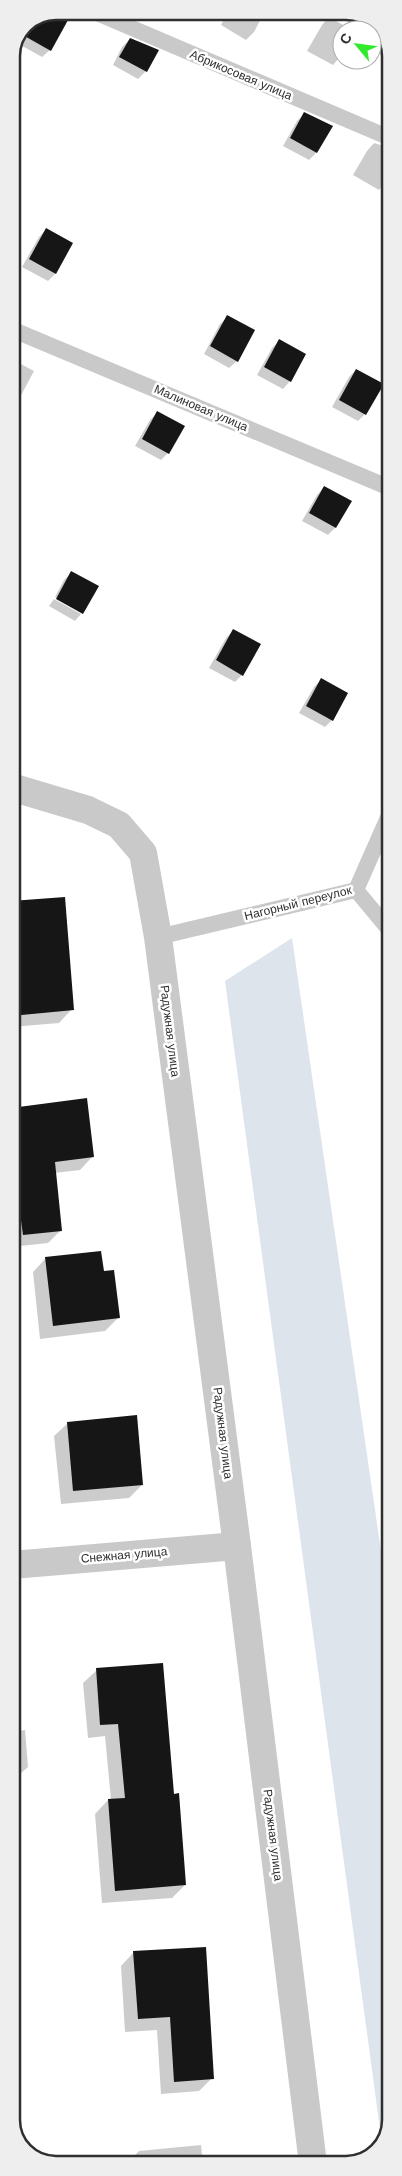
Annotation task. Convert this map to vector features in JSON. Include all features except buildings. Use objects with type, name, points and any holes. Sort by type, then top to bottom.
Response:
[{"type":"street","name":"Радужная улица","points":[[20,790],[88,810],[119,825],[143,853],[158,937],[237,1546],[312,2156]]},
{"type":"street","name":"Снежная улица","points":[[20,1564],[237,1546]]},
{"type":"lane","name":"Абрикосовая улица","points":[[113,20],[382,135]]},
{"type":"lane","name":"Малиновая улица","points":[[20,333],[382,485]]},
{"type":"lane","name":"Нагорный переулок","points":[[158,937],[356,890],[382,831]]},
{"type":"lane","points":[[356,890],[382,922]]},
{"type":"shaded area","points":[[292,938],[382,1558],[382,2125],[380,2130],[225,981]]}]
